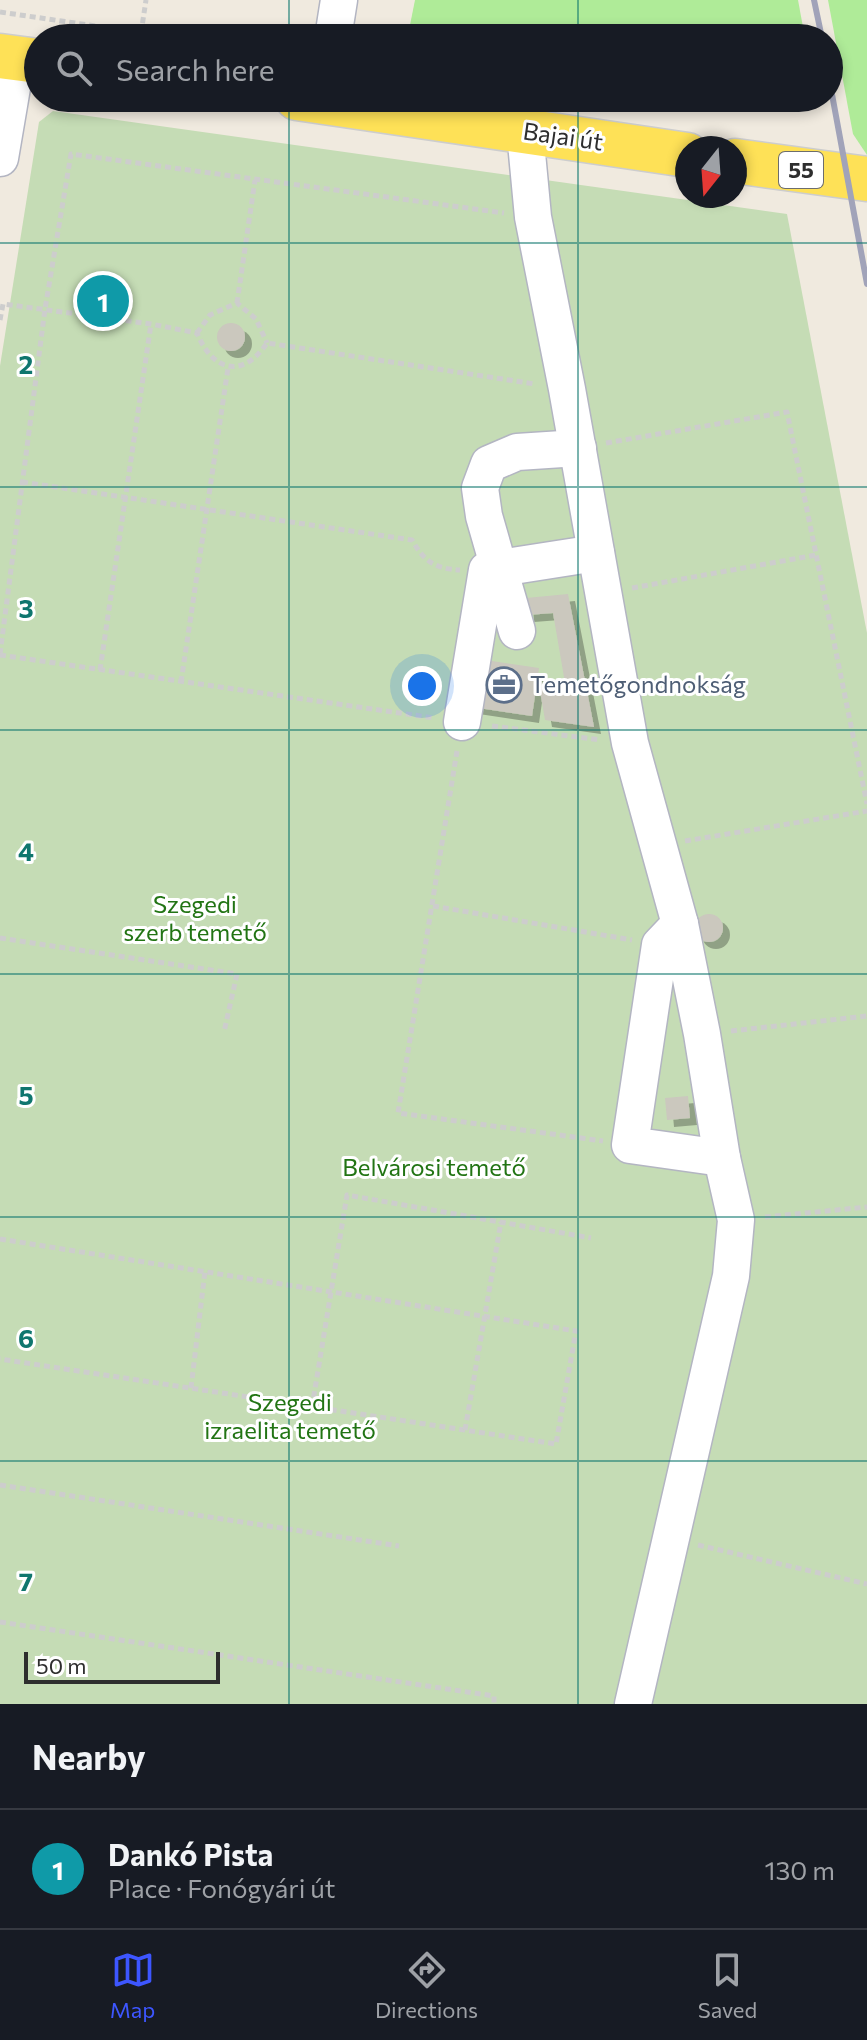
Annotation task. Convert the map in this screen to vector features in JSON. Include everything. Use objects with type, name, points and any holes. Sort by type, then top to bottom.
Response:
[{"type":"main road","name":"Bajai út","points":[[398,112],[675,153]]},
{"type":"main road","name":"55","points":[[747,163],[867,179]]},
{"type":"street","points":[[335,24],[339,0]]},
{"type":"street","points":[[0,158],[18,59]]},
{"type":"street","points":[[525,132],[533,217],[630,743],[657,845],[670,934],[702,1034],[722,1158],[736,1220],[731,1276],[633,1704]]},
{"type":"street","points":[[517,631],[493,569],[480,488],[489,464],[517,452],[578,448]]},
{"type":"street","points":[[493,569],[596,553]]},
{"type":"street","points":[[462,722],[493,569]]},
{"type":"street","points":[[670,934],[630,1145],[722,1158]]},
{"type":"path","points":[[142,24],[146,0]]},
{"type":"path","points":[[0,12],[81,24]]},
{"type":"path","points":[[533,217],[71,154],[45,309],[0,654],[462,722],[630,743]]},
{"type":"path","points":[[237,303],[255,180]]},
{"type":"path","points":[[197,333],[210,315],[237,303]]},
{"type":"path","points":[[237,303],[256,319],[267,343]]},
{"type":"path","points":[[0,320],[3,304],[197,333]]},
{"type":"path","points":[[100,670],[151,324]]},
{"type":"path","points":[[197,333],[202,346],[217,362],[228,368],[258,357],[267,343]]},
{"type":"path","points":[[267,343],[567,389]]},
{"type":"path","points":[[181,682],[228,368]]},
{"type":"path","points":[[578,448],[787,412],[867,804]]},
{"type":"path","points":[[22,482],[412,540],[424,561],[445,570],[493,569]]},
{"type":"path","points":[[604,593],[816,555]]},
{"type":"path","points":[[462,722],[398,1113],[630,1145]]},
{"type":"path","points":[[657,845],[867,811]]},
{"type":"path","points":[[433,906],[670,934]]},
{"type":"path","points":[[0,938],[237,974],[224,1032]]},
{"type":"path","points":[[702,1034],[867,1016]]},
{"type":"path","points":[[312,1407],[347,1195],[591,1238]]},
{"type":"path","points":[[736,1220],[867,1207]]},
{"type":"path","points":[[465,1430],[501,1222]]},
{"type":"path","points":[[0,1239],[576,1331],[556,1444],[0,1359]]},
{"type":"path","points":[[191,1388],[205,1271]]},
{"type":"path","points":[[0,1485],[399,1546]]},
{"type":"path","points":[[670,1538],[867,1584]]},
{"type":"path","points":[[0,1622],[494,1696],[494,1704]]},
{"type":"green space","points":[[415,0],[798,0],[802,24],[410,24]]},
{"type":"green space","points":[[828,0],[867,0],[867,155],[853,134],[843,80],[843,24],[832,24]]},
{"type":"green space","name":"Belvárosi temető","points":[[52,112],[675,198],[675,208],[744,208],[787,214],[867,633],[867,1704],[0,1704],[0,366],[39,122]]},
{"type":"building","points":[[231,323],[241,327],[245,337],[241,347],[231,351],[221,347],[217,337],[221,327]]},
{"type":"building","points":[[568,594],[594,727],[545,720],[539,685],[565,683],[553,613],[527,615],[526,598]]},
{"type":"building","points":[[479,659],[539,668],[532,716],[472,707]]},
{"type":"building","points":[[709,914],[719,918],[723,928],[719,938],[709,942],[699,938],[695,928],[699,918]]},
{"type":"building","points":[[688,1096],[690,1118],[667,1120],[665,1098]]},
{"type":"railway","points":[[814,0],[819,24]]},
{"type":"railway","points":[[835,112],[867,284]]},
{"type":"place","name":"Dankó Pista","points":[[103,301]]},
{"type":"place","name":"Temetőgondnokság","points":[[504,685]]},
{"type":"park label","name":"Szegedi szerb temető","points":[[195,919]]},
{"type":"park label","name":"Szegedi izraelita temető","points":[[290,1417]]}]
